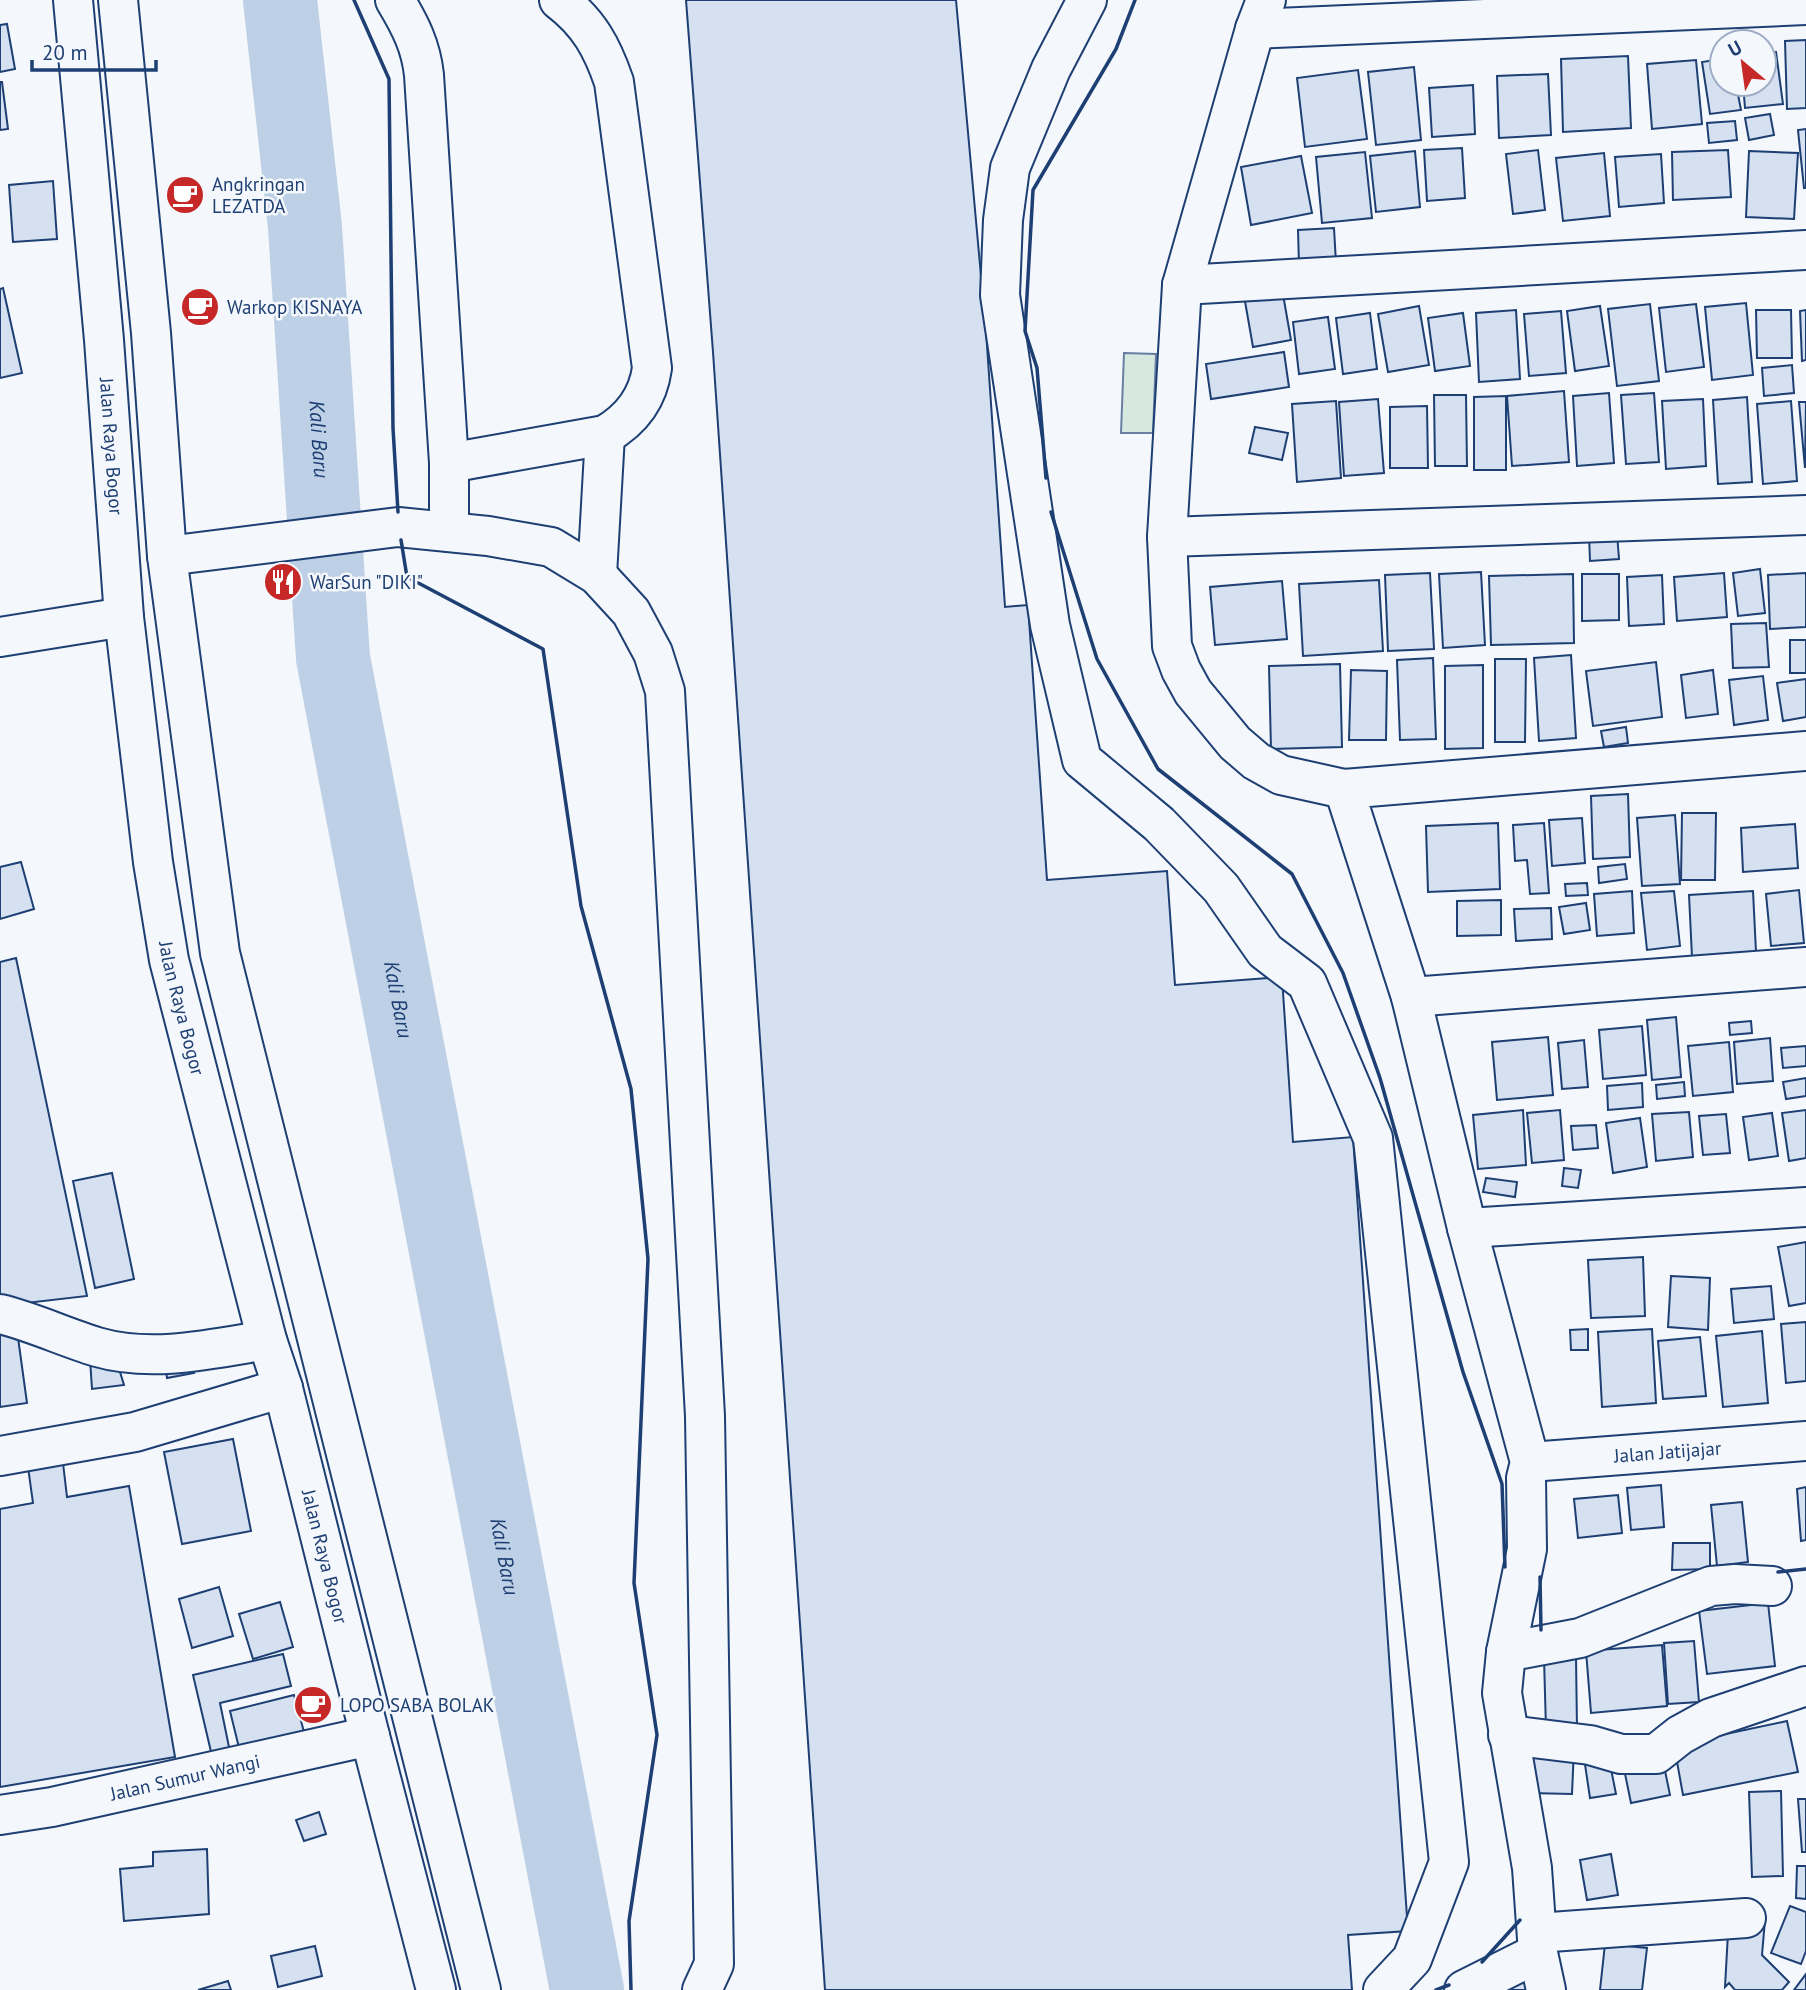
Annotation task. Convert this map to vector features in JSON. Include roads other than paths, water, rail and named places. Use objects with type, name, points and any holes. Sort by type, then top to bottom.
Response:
[{"type":"main road","name":"Jalan Raya Bogor","points":[[73,0],[104,340],[124,617],[153,862],[169,960],[267,1340],[284,1388],[436,1990]]},
{"type":"main road","points":[[118,0],[151,333],[167,556],[220,953],[481,1990]]},
{"type":"main road","points":[[395,0],[415,34],[422,55],[449,463],[449,532]]},
{"type":"main road","points":[[449,463],[605,435],[621,426],[646,395],[652,368],[614,82],[603,51],[591,31],[559,0]]},
{"type":"main road","points":[[1087,0],[1051,69],[1010,168],[1003,220],[1000,295],[1027,480],[1050,625],[1082,760],[1159,824],[1221,888],[1265,951],[1307,984],[1373,1138],[1449,1862],[1412,1959],[1383,1990]]},
{"type":"main road","points":[[1806,5],[1261,14],[1182,285],[1167,537],[1172,646],[1181,670],[1193,692],[1235,743],[1256,761],[1281,775],[1344,789],[1806,751]]},
{"type":"main road","points":[[1182,285],[1806,250]]},
{"type":"main road","points":[[104,340],[151,333]]},
{"type":"main road","points":[[597,575],[605,435]]},
{"type":"main road","points":[[1167,537],[1806,515]]},
{"type":"main road","points":[[167,556],[398,527],[551,547],[597,575],[635,618],[653,653],[665,691],[705,1416],[714,1964],[702,1990]]},
{"type":"main road","points":[[0,637],[124,617]]},
{"type":"main road","points":[[1344,789],[1411,996],[1467,1228],[1530,1462],[1527,1478],[1527,1549],[1506,1652],[1502,1693],[1532,1868],[1537,1943],[1546,1990]]},
{"type":"main road","points":[[1411,996],[1806,967]]},
{"type":"main road","points":[[1467,1228],[1806,1207]]},
{"type":"main road","points":[[0,1314],[29,1321],[99,1347],[144,1354],[196,1352],[267,1340]]},
{"type":"main road","points":[[0,1456],[135,1432],[284,1388]]},
{"type":"main road","name":"Jalan Jatijajar","points":[[1530,1462],[1806,1441]]},
{"type":"main road","points":[[1506,1652],[1580,1638],[1711,1586],[1772,1586]]},
{"type":"main road","points":[[1508,1735],[1590,1745],[1621,1754],[1656,1754],[1680,1735],[1711,1718],[1806,1686]]},
{"type":"main road","name":"Jalan Sumur Wangi","points":[[0,1815],[66,1804],[370,1736]]},
{"type":"main road","points":[[1464,1990],[1537,1943],[1746,1918]]},
{"type":"waterway","name":"Kali Baru","points":[[280,0],[305,227],[333,658],[587,1990]]},
{"type":"place","name":"Angkringan LEZATDA","points":[[185,195]]},
{"type":"place","name":"Warkop KISNAYA","points":[[200,307]]},
{"type":"place","name":"WarSun \"DIKI\"","points":[[283,582]]},
{"type":"place","name":"LOPO SABA BOLAK","points":[[313,1705]]}]
